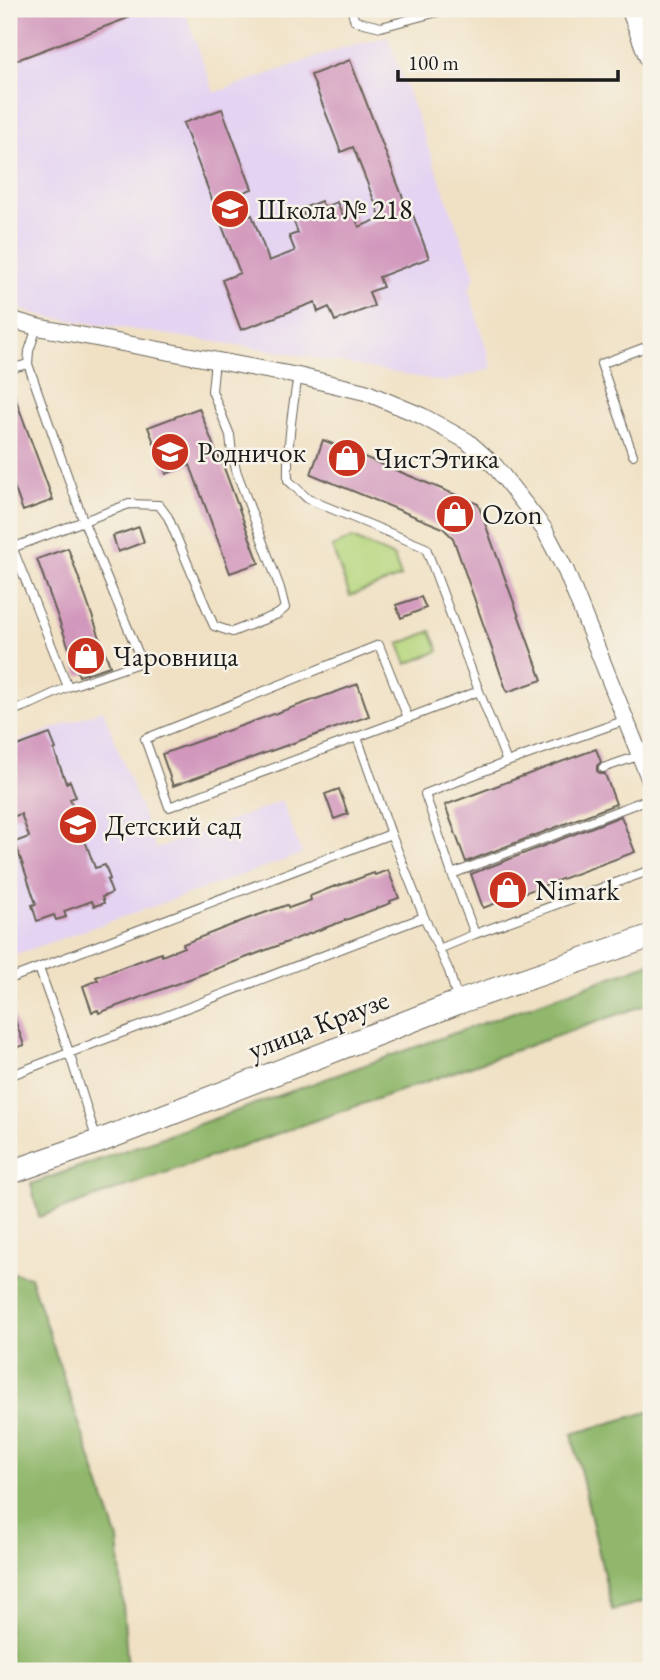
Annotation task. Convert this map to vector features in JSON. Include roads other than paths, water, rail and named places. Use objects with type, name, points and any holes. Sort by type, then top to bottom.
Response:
[{"type":"main road","points":[[633,9],[651,57]]},
{"type":"main road","name":"улица Краузе","points":[[9,1173],[97,1142],[459,1002],[651,936]]},
{"type":"street","points":[[9,319],[37,327],[298,376],[365,392],[399,405],[467,441],[495,466],[544,529],[566,571],[651,783]]},
{"type":"lane","points":[[351,9],[355,20],[381,27],[449,9]]},
{"type":"lane","points":[[9,712],[68,687],[142,662],[82,520],[27,364],[37,327]]},
{"type":"lane","points":[[633,455],[601,364],[651,345]]},
{"type":"lane","points":[[12,548],[129,504],[159,505],[168,517],[214,626],[232,632],[278,614],[285,608],[237,473],[230,435],[212,391],[215,360]]},
{"type":"lane","points":[[9,369],[27,364]]},
{"type":"lane","points":[[298,376],[293,401],[288,480],[308,499],[426,548],[507,762]]},
{"type":"lane","points":[[9,539],[68,687]]},
{"type":"lane","points":[[408,718],[379,645],[145,739],[169,807],[408,718],[479,691]]},
{"type":"lane","points":[[475,934],[425,794],[626,720]]},
{"type":"lane","points":[[357,737],[391,834],[449,971],[459,1002]]},
{"type":"lane","points":[[603,768],[641,755]]},
{"type":"lane","points":[[452,874],[651,798]]},
{"type":"lane","points":[[9,979],[391,834]]},
{"type":"lane","points":[[439,949],[651,870]]},
{"type":"lane","points":[[9,1076],[425,917]]},
{"type":"lane","points":[[39,968],[97,1142]]},
{"type":"place","name":"Школа № 218","points":[[230,209]]},
{"type":"place","name":"Родничок","points":[[170,452]]},
{"type":"place","name":"ЧистЭтика","points":[[347,458]]},
{"type":"place","name":"Ozon","points":[[455,514]]},
{"type":"place","name":"Чаровница","points":[[86,656]]},
{"type":"place","name":"Детский сад","points":[[78,825]]},
{"type":"place","name":"Nimark","points":[[508,890]]}]
